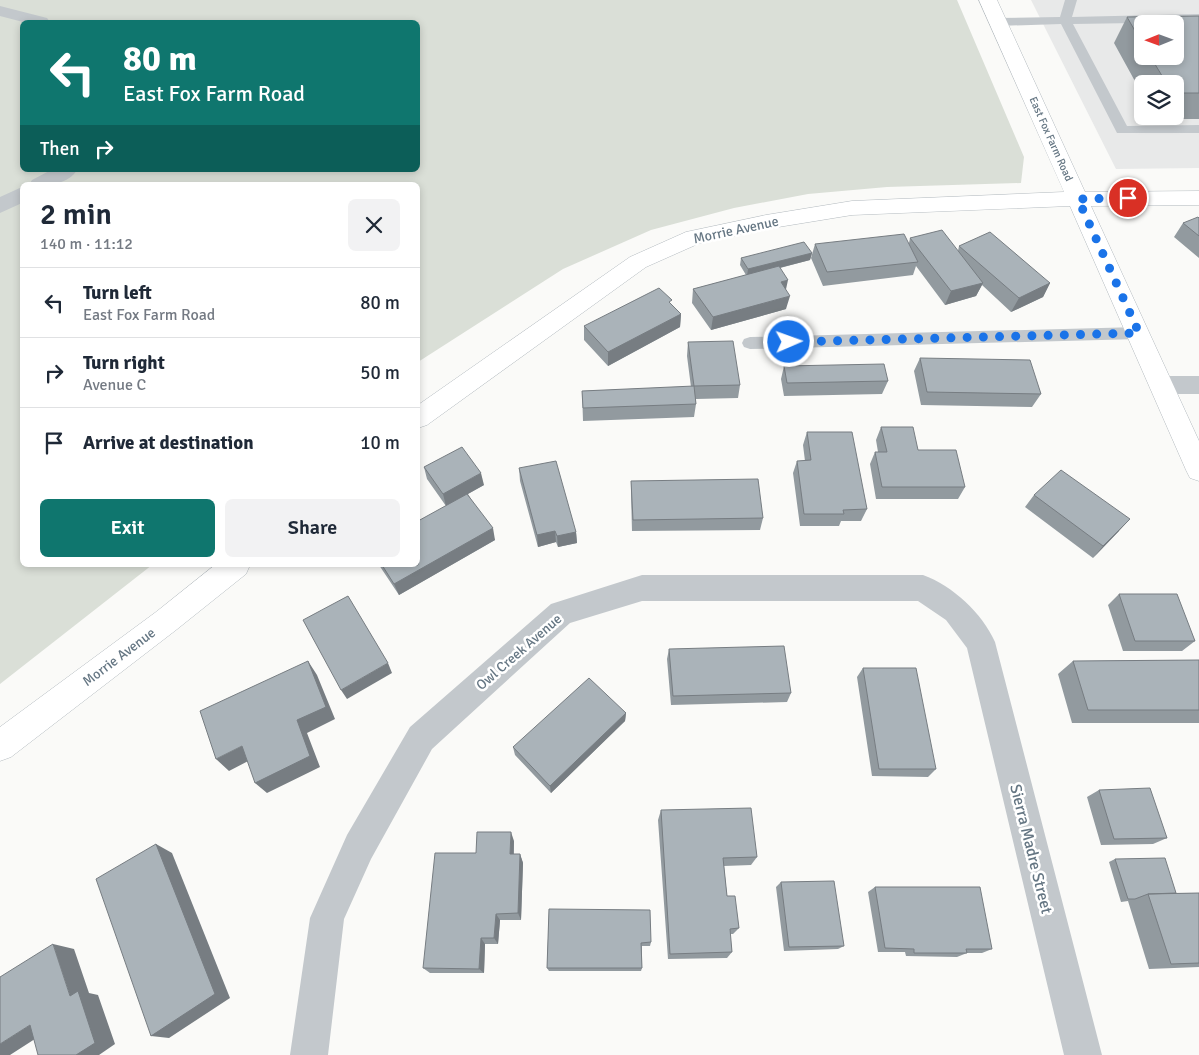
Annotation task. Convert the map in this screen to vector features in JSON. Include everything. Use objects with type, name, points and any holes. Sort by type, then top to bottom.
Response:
[{"type":"main road","name":"East Fox Farm Road","points":[[988,0],[1199,470]]},
{"type":"main road","name":"Morrie Avenue","points":[[420,417],[638,262],[694,237],[766,222],[852,208],[1078,199],[1199,198]]},
{"type":"main road","name":"Morrie Avenue","points":[[0,746],[166,622],[234,567]]},
{"type":"street","points":[[0,11],[33,20]]},
{"type":"street","points":[[45,182],[63,172]]},
{"type":"street","points":[[0,206],[20,195]]},
{"type":"street","points":[[1162,385],[1199,385]]},
{"type":"street","name":"Owl Creek Avenue","points":[[309,1055],[327,918],[358,847],[421,738],[561,613],[642,588],[923,588],[956,612],[980,642]]},
{"type":"street","name":"Sierra Madre Street","points":[[980,642],[1083,1055]]},
{"type":"lane","points":[[1071,0],[1065,20],[1122,130],[1199,129]]},
{"type":"lane","points":[[998,22],[1199,18]]},
{"type":"lane","points":[[750,343],[1139,333]]},
{"type":"shaded area","points":[[0,0],[957,0],[1024,157],[1021,183],[887,187],[808,194],[734,208],[651,230],[563,269],[420,361],[420,182],[20,182],[20,567],[149,567],[0,684]]},
{"type":"shaded area","points":[[1031,0],[1199,0],[1199,168],[1116,169]]},
{"type":"building","points":[[1184,16],[1199,16],[1199,93],[1184,93],[1184,75],[1162,75],[1155,65],[1184,65]]},
{"type":"building","points":[[1127,17],[1134,17],[1134,29]]},
{"type":"building","points":[[1199,218],[1199,236],[1183,223]]},
{"type":"building","points":[[942,230],[983,283],[951,291],[910,238]]},
{"type":"building","points":[[990,232],[1050,283],[1019,298],[959,246]]},
{"type":"building","points":[[904,234],[918,262],[827,272],[815,244]]},
{"type":"building","points":[[804,242],[812,253],[748,269],[741,258]]},
{"type":"building","points":[[779,266],[788,280],[781,282],[790,296],[713,317],[693,289]]},
{"type":"building","points":[[659,288],[672,300],[669,302],[681,314],[608,352],[584,326]]},
{"type":"building","points":[[733,341],[740,385],[694,386],[688,342]]},
{"type":"building","points":[[920,358],[1030,360],[1041,394],[927,392]]},
{"type":"building","points":[[884,364],[888,381],[787,383],[784,366]]},
{"type":"building","points":[[694,386],[696,404],[583,408],[582,391]]},
{"type":"building","points":[[881,427],[913,427],[918,450],[956,450],[965,487],[882,487],[875,452],[887,452]]},
{"type":"building","points":[[807,432],[852,432],[867,509],[843,510],[844,514],[804,514],[797,461],[811,460]]},
{"type":"building","points":[[462,447],[481,473],[443,494],[424,467]]},
{"type":"building","points":[[556,461],[576,532],[557,536],[555,531],[537,535],[519,468]]},
{"type":"building","points":[[1061,470],[1130,519],[1103,546],[1034,495]]},
{"type":"building","points":[[758,479],[763,518],[633,520],[631,481]]},
{"type":"building","points":[[467,494],[493,528],[394,584],[383,567],[420,567],[420,520]]},
{"type":"building","points":[[1119,594],[1177,594],[1195,641],[1135,641]]},
{"type":"building","points":[[348,596],[388,663],[341,690],[303,620]]},
{"type":"building","points":[[784,646],[791,693],[673,696],[669,649]]},
{"type":"building","points":[[1199,660],[1199,710],[1088,710],[1073,661]]},
{"type":"building","points":[[308,661],[326,707],[297,720],[310,756],[255,783],[242,746],[216,759],[200,711]]},
{"type":"building","points":[[863,668],[916,668],[936,769],[879,769]]},
{"type":"building","points":[[589,678],[626,713],[550,786],[513,747]]},
{"type":"building","points":[[1150,788],[1167,838],[1114,839],[1099,790]]},
{"type":"building","points":[[751,808],[757,857],[723,858],[727,896],[735,896],[739,928],[730,929],[732,952],[670,954],[661,810]]},
{"type":"building","points":[[477,832],[511,832],[510,854],[520,854],[518,913],[496,914],[494,938],[481,938],[479,969],[423,968],[435,853],[476,853]]},
{"type":"building","points":[[156,844],[215,994],[151,1036],[96,879]]},
{"type":"building","points":[[1165,858],[1176,893],[1148,894],[1135,899],[1128,899],[1115,859]]},
{"type":"building","points":[[834,881],[844,946],[789,947],[781,882]]},
{"type":"building","points":[[875,887],[980,887],[992,949],[966,949],[967,953],[914,953],[914,949],[885,948]]},
{"type":"building","points":[[1199,893],[1199,963],[1171,964],[1148,894]]},
{"type":"building","points":[[549,909],[650,910],[651,942],[641,943],[642,968],[547,968]]},
{"type":"building","points":[[53,944],[70,996],[78,991],[95,1043],[76,1055],[38,1055],[30,1025],[0,1044],[0,977]]},
{"type":"route","points":[[789,342],[1139,333],[1078,199],[1128,198]]}]
